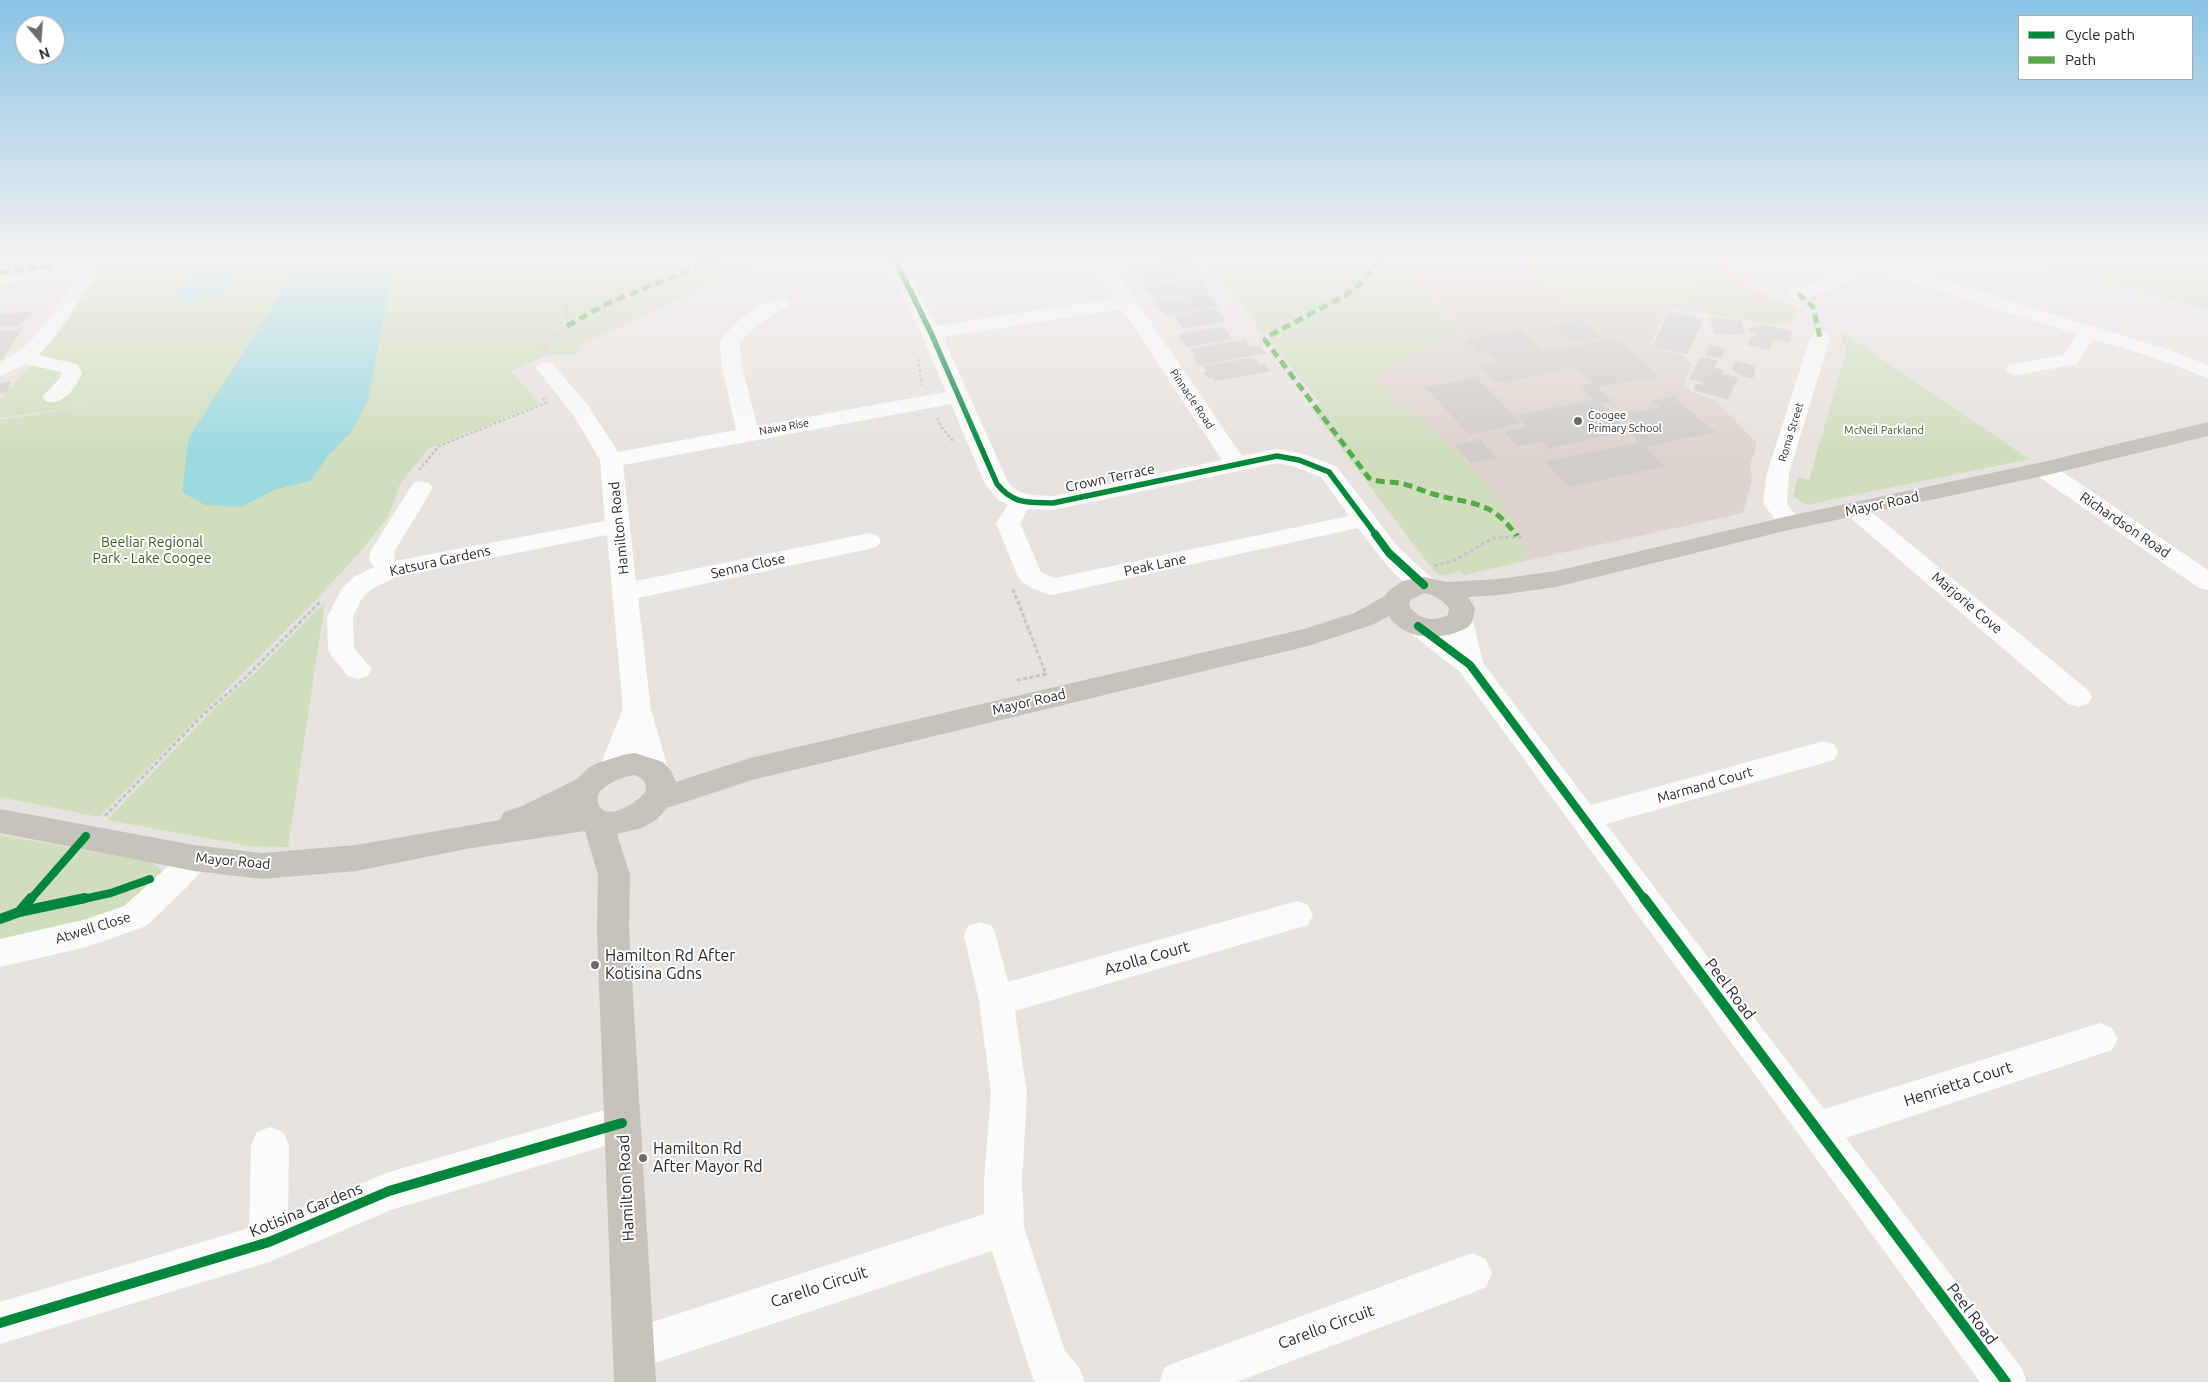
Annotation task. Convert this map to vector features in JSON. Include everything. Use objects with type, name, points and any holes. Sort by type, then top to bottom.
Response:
[{"type":"main road","name":"Mayor Road","points":[[652,789],[750,769],[1308,637],[1363,619],[1419,587],[1499,587],[1556,579],[1789,523],[2043,469],[2208,429]]},
{"type":"main road","name":"Mayor Road","points":[[1308,637],[1416,626],[1434,629],[1450,627],[1486,604],[1556,579]]},
{"type":"main road","points":[[1416,626],[1400,614],[1419,587],[1457,598],[1462,608],[1461,619]]},
{"type":"main road","points":[[636,764],[652,789],[616,823],[594,819],[586,812],[583,804],[584,794],[589,786],[596,778],[614,768],[636,764]]},
{"type":"main road","name":"Mayor Road","points":[[466,837],[533,814],[589,786]]},
{"type":"main road","name":"Hamilton Road","points":[[614,875],[628,838],[652,789]]},
{"type":"main road","name":"Mayor Road","points":[[0,821],[194,858],[262,866],[356,858],[466,837],[594,819]]},
{"type":"main road","name":"Hamilton Road","points":[[594,819],[605,843],[614,875],[612,929],[635,1366]]},
{"type":"street","points":[[0,370],[14,366],[25,358],[53,324]]},
{"type":"street","points":[[746,324],[730,341],[731,360],[748,434]]},
{"type":"street","points":[[927,324],[997,484],[1006,495],[1021,502]]},
{"type":"street","points":[[931,333],[985,324]]},
{"type":"street","name":"Pinnacle Road","points":[[1142,324],[1236,464]]},
{"type":"street","points":[[2065,324],[2162,354],[2208,372]]},
{"type":"street","points":[[2016,369],[2070,360],[2088,332]]},
{"type":"street","name":"Roma Street","points":[[1789,523],[1775,504],[1778,473],[1820,338]]},
{"type":"street","points":[[25,358],[70,368],[72,373],[69,380],[53,397]]},
{"type":"street","name":"Hamilton Road","points":[[546,368],[566,390],[599,434],[611,460],[637,709],[652,789]]},
{"type":"street","name":"Nawa Rise","points":[[611,460],[958,396]]},
{"type":"street","name":"Crown Terrace","points":[[1021,502],[1053,503],[1276,456],[1299,460],[1329,472],[1363,520],[1419,587]]},
{"type":"street","name":"Richardson Road","points":[[2043,469],[2208,582]]},
{"type":"street","points":[[389,570],[381,560],[382,552],[417,482]]},
{"type":"street","name":"Peak Lane","points":[[1021,502],[1008,522],[1031,577],[1052,587],[1363,520]]},
{"type":"street","name":"Marjorie Cove","points":[[1855,510],[2078,697]]},
{"type":"street","name":"Katsura Gardens","points":[[358,669],[341,650],[340,617],[351,594],[362,583],[389,570],[617,526]]},
{"type":"street","name":"Senna Close","points":[[626,592],[870,541]]},
{"type":"street","name":"Peel Road","points":[[1461,619],[1470,664]]},
{"type":"street","name":"Peel Road","points":[[1416,626],[1470,664],[2006,1382]]},
{"type":"street","name":"Hamilton Road","points":[[614,768],[637,709]]},
{"type":"street","name":"Marmand Court","points":[[1586,818],[1824,752]]},
{"type":"street","name":"Atwell Close","points":[[0,953],[87,933],[135,916],[174,880],[194,858]]},
{"type":"street","name":"Azolla Court","points":[[996,1001],[1297,915]]},
{"type":"street","points":[[980,936],[996,1001],[1009,1094],[1003,1180],[1004,1227],[1048,1364],[1064,1382]]},
{"type":"street","name":"Henrietta Court","points":[[1817,1129],[2100,1039]]},
{"type":"street","name":"Kotisina Gardens","points":[[0,1323],[269,1242],[389,1191],[622,1123]]},
{"type":"street","points":[[269,1242],[270,1145]]},
{"type":"street","name":"Carello Circuit","points":[[635,1366],[1004,1227]]},
{"type":"street","name":"Carello Circuit","points":[[1180,1382],[1472,1273]]},
{"type":"path","points":[[546,368],[543,354],[547,343],[568,324]]},
{"type":"path","points":[[917,351],[920,379],[929,401],[942,428],[958,448]]},
{"type":"path","points":[[417,482],[439,446],[546,403],[543,399],[566,390]]},
{"type":"path","points":[[1419,587],[1452,561],[1493,538],[1524,536]]},
{"type":"path","points":[[1012,587],[1046,674],[1018,680],[1028,703]]},
{"type":"path","points":[[86,836],[204,714],[244,679],[325,597]]},
{"type":"shaded area","name":"Coogee Primary School","points":[[1458,324],[1660,324],[1650,346],[1682,355],[1692,364],[1683,385],[1692,392],[1715,400],[1757,443],[1750,466],[1752,479],[1743,513],[1525,561],[1519,534],[1372,378],[1463,330]]},
{"type":"shaded area","name":"Coogee Primary School","points":[[1774,324],[1790,324],[1789,327]]},
{"type":"green space","name":"Beeliar Regional Park - Lake Coogee","points":[[65,324],[626,324],[581,344],[575,355],[548,355],[511,371],[540,404],[429,448],[400,484],[389,515],[360,552],[312,604],[99,817],[0,797],[0,420],[99,404],[0,418],[0,399]]},
{"type":"green space","points":[[1257,324],[1458,324],[1463,330],[1372,378],[1455,451],[1494,493],[1509,514],[1519,535],[1525,561],[1464,575],[1460,571],[1442,576],[1434,571],[1310,407],[1320,403]]},
{"type":"green space","points":[[1774,324],[1790,324],[1789,327]]},
{"type":"green space","name":"McNeil Parkland","points":[[1840,330],[2029,459],[1806,505],[1793,496],[1798,477],[1809,480],[1846,352]]},
{"type":"green space","points":[[325,602],[288,847],[250,846],[107,820],[214,709],[256,672]]},
{"type":"green space","points":[[0,835],[150,862],[164,872],[122,915],[0,944]]},
{"type":"water","points":[[260,324],[383,324],[368,400],[351,432],[328,456],[310,481],[274,490],[241,507],[205,505],[182,492],[189,437]]},
{"type":"building","points":[[0,324],[21,324],[21,325],[0,327]]},
{"type":"building","points":[[1180,324],[1205,324],[1183,328]]},
{"type":"building","points":[[1585,324],[1599,337],[1573,342],[1555,325]]},
{"type":"building","points":[[1664,324],[1701,324],[1687,354],[1653,346]]},
{"type":"building","points":[[1712,324],[1742,324],[1745,335],[1715,333]]},
{"type":"building","points":[[1761,324],[1763,324],[1792,332],[1789,342],[1773,339],[1770,350],[1748,345],[1752,336],[1756,337],[1757,334],[1748,331],[1749,327],[1760,329]]},
{"type":"building","points":[[1223,327],[1232,339],[1187,347],[1178,335]]},
{"type":"building","points":[[22,329],[2,359],[0,359],[0,332]]},
{"type":"building","points":[[1520,330],[1563,370],[1497,383],[1481,367],[1500,363],[1489,353],[1480,354],[1465,340]]},
{"type":"building","points":[[1616,339],[1659,376],[1597,387],[1556,350]]},
{"type":"building","points":[[1245,340],[1251,347],[1259,346],[1265,353],[1199,365],[1193,357],[1197,356],[1191,349]]},
{"type":"building","points":[[1710,345],[1726,349],[1721,359],[1706,355]]},
{"type":"building","points":[[1556,350],[1574,367],[1562,369],[1544,352]]},
{"type":"building","points":[[1701,357],[1718,361],[1714,368],[1723,370],[1721,374],[1738,378],[1728,399],[1694,390],[1696,384],[1703,385],[1704,382],[1690,379]]},
{"type":"building","points":[[1254,358],[1260,365],[1264,364],[1270,371],[1215,381],[1213,377],[1208,378],[1204,372],[1208,371],[1204,366]]},
{"type":"building","points":[[1735,361],[1755,366],[1753,378],[1739,375],[1732,369]]},
{"type":"building","points":[[1477,378],[1521,423],[1469,434],[1426,388]]},
{"type":"building","points":[[11,382],[6,392],[0,393],[0,384]]},
{"type":"building","points":[[1593,384],[1612,401],[1600,404],[1580,386]]},
{"type":"building","points":[[1673,397],[1715,432],[1644,447],[1625,427],[1637,424],[1626,414],[1660,408],[1653,401]]},
{"type":"building","points":[[1596,400],[1629,431],[1548,448],[1517,416]]},
{"type":"building","points":[[1528,427],[1542,441],[1518,446],[1505,432]]},
{"type":"building","points":[[1480,440],[1496,458],[1471,463],[1455,445]]},
{"type":"building","points":[[1640,443],[1665,466],[1569,487],[1545,462]]},
{"type":"marked path","points":[[1291,324],[1265,340],[1369,478],[1380,482],[1399,483],[1432,494],[1482,505],[1500,516],[1517,536]]},
{"type":"marked path","points":[[1817,324],[1820,338]]},
{"type":"cycle path","points":[[927,324],[997,484],[1006,495],[1021,502],[1053,503],[1277,456],[1299,460],[1329,472],[1389,553],[1424,585]]},
{"type":"cycle path","points":[[1418,626],[1470,665],[2006,1382]]},
{"type":"cycle path","points":[[19,912],[86,836]]},
{"type":"cycle path","points":[[0,919],[19,912],[111,893],[150,879]]},
{"type":"cycle path","points":[[0,1323],[269,1242],[389,1191],[622,1123]]},
{"type":"place","name":"Coogee Primary School","points":[[1578,421]]},
{"type":"place","name":"Hamilton Rd After Kotisina Gdns","points":[[595,965]]},
{"type":"place","name":"Hamilton Rd After Mayor Rd","points":[[643,1158]]}]
